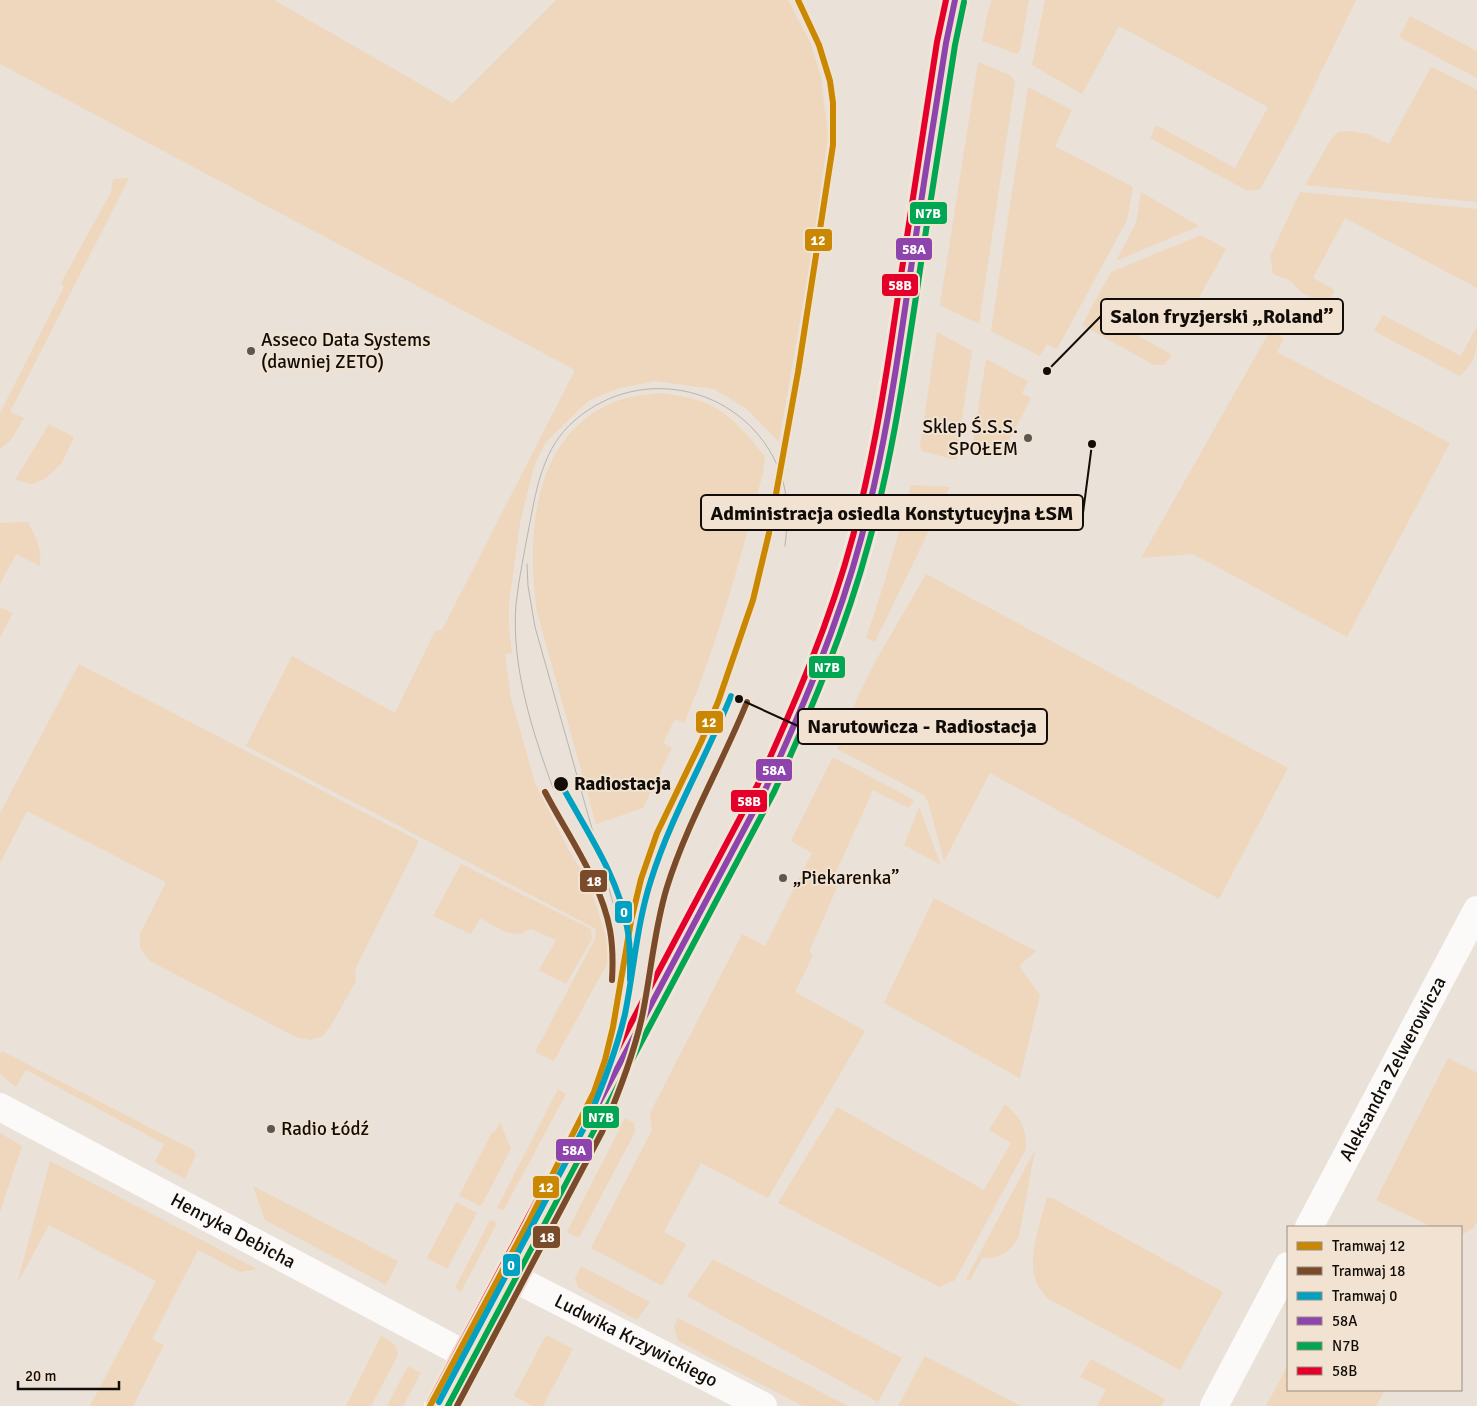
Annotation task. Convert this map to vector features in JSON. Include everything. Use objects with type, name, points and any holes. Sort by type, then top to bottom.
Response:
[{"type":"street","points":[[438,1406],[682,943],[766,788],[801,712],[826,647],[861,540],[879,466],[946,43],[955,0]]},
{"type":"street","name":"Aleksandra Zelwerowicza","points":[[1310,1226],[1477,910]]},
{"type":"street","name":"Henryka Debicha","points":[[0,1107],[466,1355]]},
{"type":"street","points":[[1214,1406],[1287,1268]]},
{"type":"street","name":"Ludwika Krzywickiego","points":[[508,1275],[763,1406]]},
{"type":"shaded area","points":[[0,0],[274,0],[453,103],[556,0],[788,0],[811,44],[821,77],[828,136],[814,239],[779,442],[747,409],[714,389],[655,381],[616,389],[588,401],[546,442],[534,466],[520,523],[509,604],[512,653],[505,654],[511,698],[535,783],[568,849],[589,883],[607,940],[608,962],[554,1061],[535,1052],[595,939],[596,929],[246,746],[292,656],[395,713],[435,631],[442,630],[575,370],[0,64]]},
{"type":"shaded area","points":[[992,0],[1029,0],[1020,51],[1016,54],[982,41]]},
{"type":"shaded area","points":[[1045,0],[1356,0],[1296,124],[1262,186],[1259,190],[1246,190],[1150,138],[1156,125],[1235,168],[1268,107],[1119,26],[1082,94],[1032,65]]},
{"type":"shaded area","points":[[1410,16],[1477,51],[1477,78],[1399,37]]},
{"type":"shaded area","points":[[978,62],[1010,75],[1015,82],[979,324],[940,305]]},
{"type":"shaded area","points":[[1431,67],[1477,90],[1477,202],[1305,185],[1331,139],[1338,132],[1350,131],[1368,134],[1389,144]]},
{"type":"shaded area","points":[[1028,87],[1072,110],[1055,146],[1133,187],[1127,220],[1057,349],[1047,344],[1040,356],[991,331]]},
{"type":"shaded area","points":[[129,178],[10,412],[24,418],[11,440],[0,449],[0,413],[64,287],[61,283],[111,192],[113,179]]},
{"type":"shaded area","points":[[1141,192],[1199,226],[1116,261],[1136,223]]},
{"type":"shaded area","points":[[1300,192],[1477,209],[1477,288],[1345,218],[1313,278],[1335,290],[1328,303],[1326,305],[1301,292],[1291,281],[1273,274],[1270,256]]},
{"type":"shaded area","points":[[1201,235],[1226,249],[1184,324],[1153,307],[1137,335],[1172,355],[1164,365],[1154,365],[1082,325],[1111,272]]},
{"type":"shaded area","points":[[1383,315],[1461,356],[1477,326],[1476,349],[1473,360],[1460,376],[1374,331]]},
{"type":"shaded area","points":[[1270,331],[1284,338],[1277,352],[1450,443],[1347,637],[1193,554],[1141,558]]},
{"type":"shaded area","points":[[937,332],[972,351],[956,460],[922,451],[920,446]]},
{"type":"shaded area","points":[[986,359],[1028,381],[1022,393],[1031,398],[1006,446],[994,455],[971,455]]},
{"type":"shaded area","points":[[659,393],[695,399],[721,411],[742,429],[765,456],[763,473],[718,631],[684,723],[675,719],[663,743],[672,748],[643,808],[596,824],[537,612],[533,552],[535,521],[541,491],[551,463],[566,438],[587,418],[614,402],[631,397]]},
{"type":"shaded area","points":[[49,424],[74,437],[61,464],[46,478],[32,484],[15,480]]},
{"type":"shaded area","points":[[911,485],[950,487],[875,642],[866,638],[879,600]]},
{"type":"shaded area","points":[[28,522],[39,548],[40,566],[16,554],[0,584],[0,523]]},
{"type":"shaded area","points":[[926,574],[1288,768],[1219,899],[990,773],[944,861],[928,802],[924,795],[837,749],[858,696],[875,662]]},
{"type":"shaded area","points":[[0,607],[13,613],[0,638]]},
{"type":"shaded area","points":[[79,664],[419,841],[355,969],[356,981],[323,1036],[310,1040],[296,1037],[150,961],[140,948],[140,934],[166,882],[27,811],[0,863],[0,813]]},
{"type":"shaded area","points":[[833,757],[914,800],[909,808],[873,790],[832,881],[838,885],[809,952],[813,955],[795,992],[865,1031],[768,1198],[701,1163],[664,1232],[686,1244],[662,1286],[591,1248],[652,1130],[650,1113],[742,934],[765,946],[812,853],[791,841]]},
{"type":"shaded area","points":[[919,807],[941,865],[904,845]]},
{"type":"shaded area","points":[[461,864],[591,929],[592,939],[566,984],[539,970],[556,940],[531,929],[520,934],[505,932],[480,918],[471,934],[433,916]]},
{"type":"shaded area","points":[[934,898],[1036,951],[1019,966],[1040,995],[1020,1078],[884,1003]]},
{"type":"shaded area","points":[[2,1051],[195,1151],[194,1153],[196,1154],[185,1179],[155,1162],[164,1144],[26,1070],[16,1087],[0,1074],[0,1055]]},
{"type":"shaded area","points":[[1448,1058],[1477,1073],[1477,1222],[1472,1229],[1462,1234],[1462,1226],[1430,1226],[1376,1200]]},
{"type":"shaded area","points":[[558,1089],[566,1094],[503,1211],[497,1208]]},
{"type":"shaded area","points":[[1005,1104],[1015,1114],[1024,1129],[1026,1149],[955,1280],[939,1287],[778,1203],[837,1107],[984,1190],[1011,1143],[989,1130]]},
{"type":"shaded area","points":[[625,1118],[634,1123],[635,1132],[579,1238],[567,1232]]},
{"type":"shaded area","points":[[500,1122],[511,1149],[481,1206],[459,1196],[492,1132],[494,1133]]},
{"type":"shaded area","points":[[0,1133],[22,1146],[0,1212]]},
{"type":"shaded area","points":[[1035,1150],[1019,1236],[1013,1246],[1005,1253],[995,1257],[982,1258],[970,1281],[966,1279]]},
{"type":"shaded area","points":[[50,1161],[257,1269],[240,1272],[198,1250],[152,1339],[164,1345],[133,1406],[90,1406],[156,1281],[49,1225],[17,1284]]},
{"type":"shaded area","points":[[253,1186],[398,1261],[386,1285],[265,1220]]},
{"type":"shaded area","points":[[1047,1197],[1223,1292],[1180,1370],[1047,1298],[1036,1281],[1033,1259],[1036,1238]]},
{"type":"shaded area","points":[[456,1202],[477,1213],[447,1269],[427,1258]]},
{"type":"shaded area","points":[[490,1220],[497,1223],[461,1292],[455,1288]]},
{"type":"shaded area","points":[[713,1259],[902,1358],[878,1402],[687,1296]]},
{"type":"shaded area","points":[[581,1266],[650,1302],[637,1320],[579,1288],[575,1279]]},
{"type":"shaded area","points":[[678,1318],[848,1406],[803,1406],[678,1341],[674,1327]]},
{"type":"shaded area","points":[[546,1335],[573,1349],[543,1406],[533,1406],[514,1396]]},
{"type":"shaded area","points":[[381,1336],[393,1343],[398,1355],[371,1406],[346,1406]]},
{"type":"shaded area","points":[[925,1356],[1021,1406],[898,1406]]},
{"type":"shaded area","points":[[1091,1359],[1165,1399],[1161,1406],[1097,1406],[1106,1390],[1080,1377]]},
{"type":"shaded area","points":[[408,1366],[421,1373],[403,1406],[387,1406]]},
{"type":"shaded area","points":[[1287,1367],[1287,1391],[1384,1391],[1376,1406],[1266,1406]]},
{"type":"tram line","name":"12","points":[[430,1406],[528,1223],[594,1092],[605,1060],[613,1027],[631,921],[641,879],[657,833],[718,702],[753,600],[769,533],[798,372],[833,145],[833,103],[830,81],[819,45],[798,0]]},
{"type":"tram line","points":[[553,788],[525,698],[520,674],[515,627],[516,604],[524,553],[539,481],[543,467],[555,443],[564,431],[574,421],[601,403],[630,392],[661,389],[690,392],[719,403],[744,420],[765,443],[780,472],[785,490],[787,509],[785,546]]},
{"type":"tram line","points":[[527,564],[528,586],[535,627],[613,903]]},
{"type":"tram line","name":"0","points":[[439,1402],[586,1124],[598,1097],[613,1056],[625,1014],[639,929],[651,880],[668,833],[731,696]]},
{"type":"tram line","name":"18","points":[[457,1406],[602,1132],[614,1104],[630,1061],[642,1017],[659,919],[667,887],[684,840],[747,702]]},
{"type":"tram line","name":"0","points":[[561,784],[600,853],[623,908],[630,954],[630,980]]},
{"type":"tram line","name":"18","points":[[545,792],[592,876],[606,912],[611,936],[612,980]]},
{"type":"transit line","name":"58B","points":[[430,1402],[758,784],[823,631],[853,536],[874,441],[891,346],[937,42],[946,0]]},
{"type":"transit line","name":"58A","points":[[438,1406],[766,788],[831,634],[861,539],[882,446],[899,351],[946,43],[955,0]]},
{"type":"transit line","name":"N7B","points":[[448,1406],[774,792],[839,638],[869,542],[891,449],[955,45],[964,2]]},
{"type":"place","name":"Asseco Data Systems (dawniej ZETO)","points":[[251,351]]},
{"type":"place","name":"Salon fryzjerski „Roland”","points":[[1047,371]]},
{"type":"place","name":"Sklep Ś.S.S. SPOŁEM","points":[[1028,438]]},
{"type":"place","name":"Administracja osiedla Konstytucyjna ŁSM","points":[[1092,444]]},
{"type":"place","name":"Narutowicza - Radiostacja","points":[[739,699]]},
{"type":"place","name":"Radiostacja","points":[[561,784]]},
{"type":"place","name":"„Piekarenka”","points":[[783,878]]},
{"type":"place","name":"Radio Łódź","points":[[271,1129]]}]
